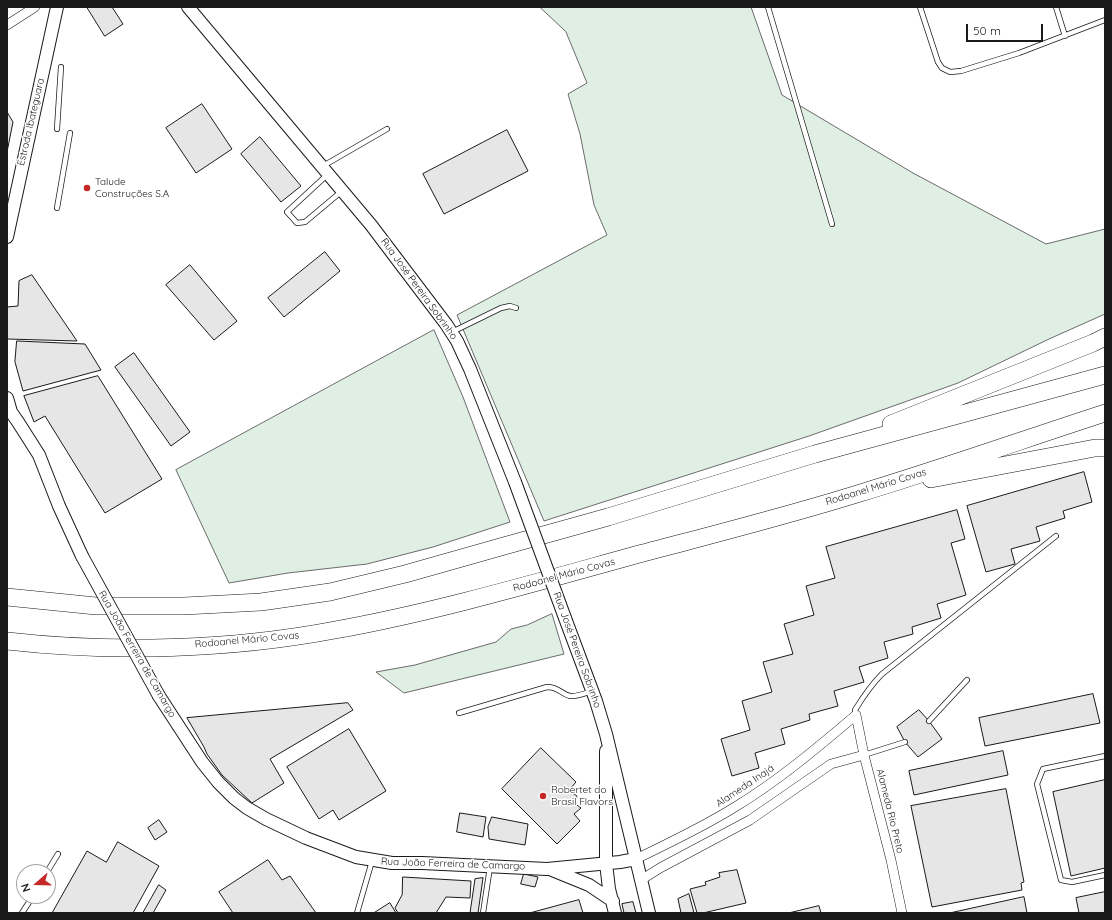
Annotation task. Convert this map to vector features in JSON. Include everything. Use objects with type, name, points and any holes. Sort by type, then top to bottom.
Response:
[{"type":"highway","points":[[815,454],[1105,337]]},
{"type":"highway","points":[[7,597],[96,606],[184,606],[261,602],[330,592],[405,574],[593,521],[815,454],[1105,375]]},
{"type":"highway","name":"Rodoanel Mário Covas","points":[[7,642],[63,646],[149,648],[272,640],[334,631],[510,590],[857,494],[1105,413]]},
{"type":"highway","points":[[857,494],[1041,458],[1105,448]]},
{"type":"street","points":[[7,25],[35,7]]},
{"type":"street","name":"Estrada Ibateguara","points":[[7,237],[57,7]]},
{"type":"street","name":"Rua José Pereira Sobrinho","points":[[188,7],[371,224],[452,332],[470,369],[515,482],[592,691],[606,734],[649,913]]},
{"type":"street","points":[[7,398],[9,410]]},
{"type":"street","name":"Rua João Ferreira de Camargo","points":[[9,410],[39,455],[82,556],[159,696],[202,762],[218,782],[234,798],[247,808],[306,838],[356,857],[372,861],[547,868],[636,859]]},
{"type":"street","name":"Alameda Rio Preto","points":[[856,715],[864,755],[891,860],[902,913]]},
{"type":"street","name":"Alameda Inajá","points":[[636,859],[704,826],[736,807],[818,747],[856,715]]},
{"type":"street","name":"Rua José Pereira Sobrinho","points":[[606,734],[606,863],[615,913]]},
{"type":"street","points":[[641,880],[660,868],[750,820],[831,764],[864,755]]},
{"type":"street","points":[[547,868],[589,885],[613,901]]},
{"type":"lane","points":[[768,7],[832,224]]},
{"type":"lane","points":[[920,7],[938,62],[942,68],[950,72],[961,71],[988,63],[1065,36],[1105,20]]},
{"type":"lane","points":[[1056,7],[1065,36]]},
{"type":"lane","points":[[57,129],[61,66]]},
{"type":"lane","points":[[342,190],[305,222],[297,222],[287,212],[325,170],[387,129]]},
{"type":"lane","points":[[57,208],[70,133]]},
{"type":"lane","points":[[452,332],[501,308],[510,306],[516,308]]},
{"type":"lane","points":[[856,715],[855,710],[860,701],[873,683],[882,674],[1056,536]]},
{"type":"lane","points":[[929,721],[967,680]]},
{"type":"lane","points":[[459,713],[547,687],[555,687],[569,696],[592,691]]},
{"type":"lane","points":[[864,755],[905,742]]},
{"type":"lane","points":[[1105,756],[1043,770],[1037,784],[1061,880],[1072,882],[1105,875]]},
{"type":"lane","points":[[52,864],[58,854]]},
{"type":"lane","points":[[356,913],[372,861]]},
{"type":"lane","points":[[482,913],[490,866]]},
{"type":"lane","points":[[22,913],[28,904]]},
{"type":"green space","points":[[540,7],[751,7],[782,95],[913,173],[1046,244],[1105,229],[1105,314],[958,383],[809,436],[544,521],[457,315],[607,235],[594,205],[580,134],[568,94],[587,83],[566,32]]},
{"type":"green space","points":[[434,330],[463,397],[510,522],[433,547],[367,564],[288,573],[229,583],[176,470]]},
{"type":"green space","points":[[552,614],[564,654],[404,693],[376,672],[415,665],[496,642],[511,629],[527,625]]},
{"type":"building","points":[[87,7],[112,7],[123,24],[105,36]]},
{"type":"building","points":[[202,104],[232,149],[196,173],[166,128]]},
{"type":"building","points":[[7,112],[13,122],[7,152]]},
{"type":"building","points":[[507,130],[528,171],[444,214],[423,174]]},
{"type":"building","points":[[260,137],[301,186],[281,202],[241,154]]},
{"type":"building","points":[[325,252],[340,271],[284,317],[268,298]]},
{"type":"building","points":[[190,265],[237,321],[214,340],[166,285]]},
{"type":"building","points":[[32,275],[77,341],[7,339],[7,307],[18,306],[19,281]]},
{"type":"building","points":[[17,341],[85,344],[101,370],[23,391],[15,362]]},
{"type":"building","points":[[134,353],[190,432],[171,446],[115,367]]},
{"type":"building","points":[[98,376],[162,479],[105,513],[45,416],[34,422],[24,396]]},
{"type":"building","points":[[1084,472],[1092,502],[1063,511],[1065,518],[1036,527],[1040,541],[1011,549],[1015,564],[986,572],[967,506]]},
{"type":"building","points":[[957,510],[965,539],[951,543],[966,595],[937,604],[941,618],[912,627],[913,634],[884,642],[888,658],[859,667],[864,682],[834,691],[838,706],[809,714],[810,720],[781,729],[785,744],[755,753],[759,768],[732,776],[721,739],[750,730],[742,701],[772,692],[763,662],[793,654],[784,624],[814,615],[806,586],[835,578],[826,547]]},
{"type":"building","points":[[1093,694],[1100,723],[985,746],[979,718]]},
{"type":"building","points":[[348,703],[353,710],[270,759],[284,783],[252,803],[222,775],[207,754],[187,718]]},
{"type":"building","points":[[919,710],[942,739],[918,757],[905,742],[897,727]]},
{"type":"building","points":[[349,729],[386,791],[339,820],[333,810],[319,819],[287,767]]},
{"type":"building","name":"Robertet do Brasil Flavors","points":[[541,748],[576,782],[570,789],[577,797],[576,799],[570,800],[581,808],[574,814],[580,821],[557,844],[502,789]]},
{"type":"building","points":[[1003,751],[1008,775],[914,795],[909,771]]},
{"type":"building","points":[[1105,780],[1105,868],[1071,876],[1053,792]]},
{"type":"building","points":[[1006,789],[1024,882],[1021,883],[1022,890],[932,907],[911,806]]},
{"type":"building","points":[[460,813],[486,817],[483,837],[457,832]]},
{"type":"building","points":[[492,817],[528,824],[525,845],[489,839],[488,827]]},
{"type":"building","points":[[159,820],[167,832],[155,840],[148,828]]},
{"type":"building","points":[[118,842],[159,866],[133,913],[52,913],[87,851],[106,862]]},
{"type":"building","points":[[268,860],[282,880],[290,876],[316,913],[233,913],[219,892]]},
{"type":"building","points":[[737,870],[746,903],[697,913],[690,889],[706,885],[705,882],[720,877],[719,873]]},
{"type":"building","points":[[524,874],[538,877],[535,887],[521,884]]},
{"type":"building","points":[[403,877],[471,881],[470,898],[446,897],[436,913],[398,913],[395,908],[402,895]]},
{"type":"building","points":[[483,878],[478,913],[470,913],[475,879]]},
{"type":"building","points":[[159,885],[166,890],[153,913],[143,913]]},
{"type":"building","points":[[1105,892],[1105,913],[1079,913],[1076,898]]},
{"type":"building","points":[[689,894],[694,913],[681,913],[678,899]]},
{"type":"building","points":[[1024,897],[1027,913],[950,913]]},
{"type":"building","points":[[579,900],[583,913],[530,913]]},
{"type":"building","points":[[633,902],[636,913],[624,913],[622,904]]},
{"type":"building","points":[[390,903],[396,913],[374,913]]},
{"type":"building","points":[[819,906],[821,913],[789,913]]},
{"type":"place","name":"Talude Construções S.A","points":[[87,188]]},
{"type":"place","name":"Robertet do Brasil Flavors","points":[[543,796]]}]
